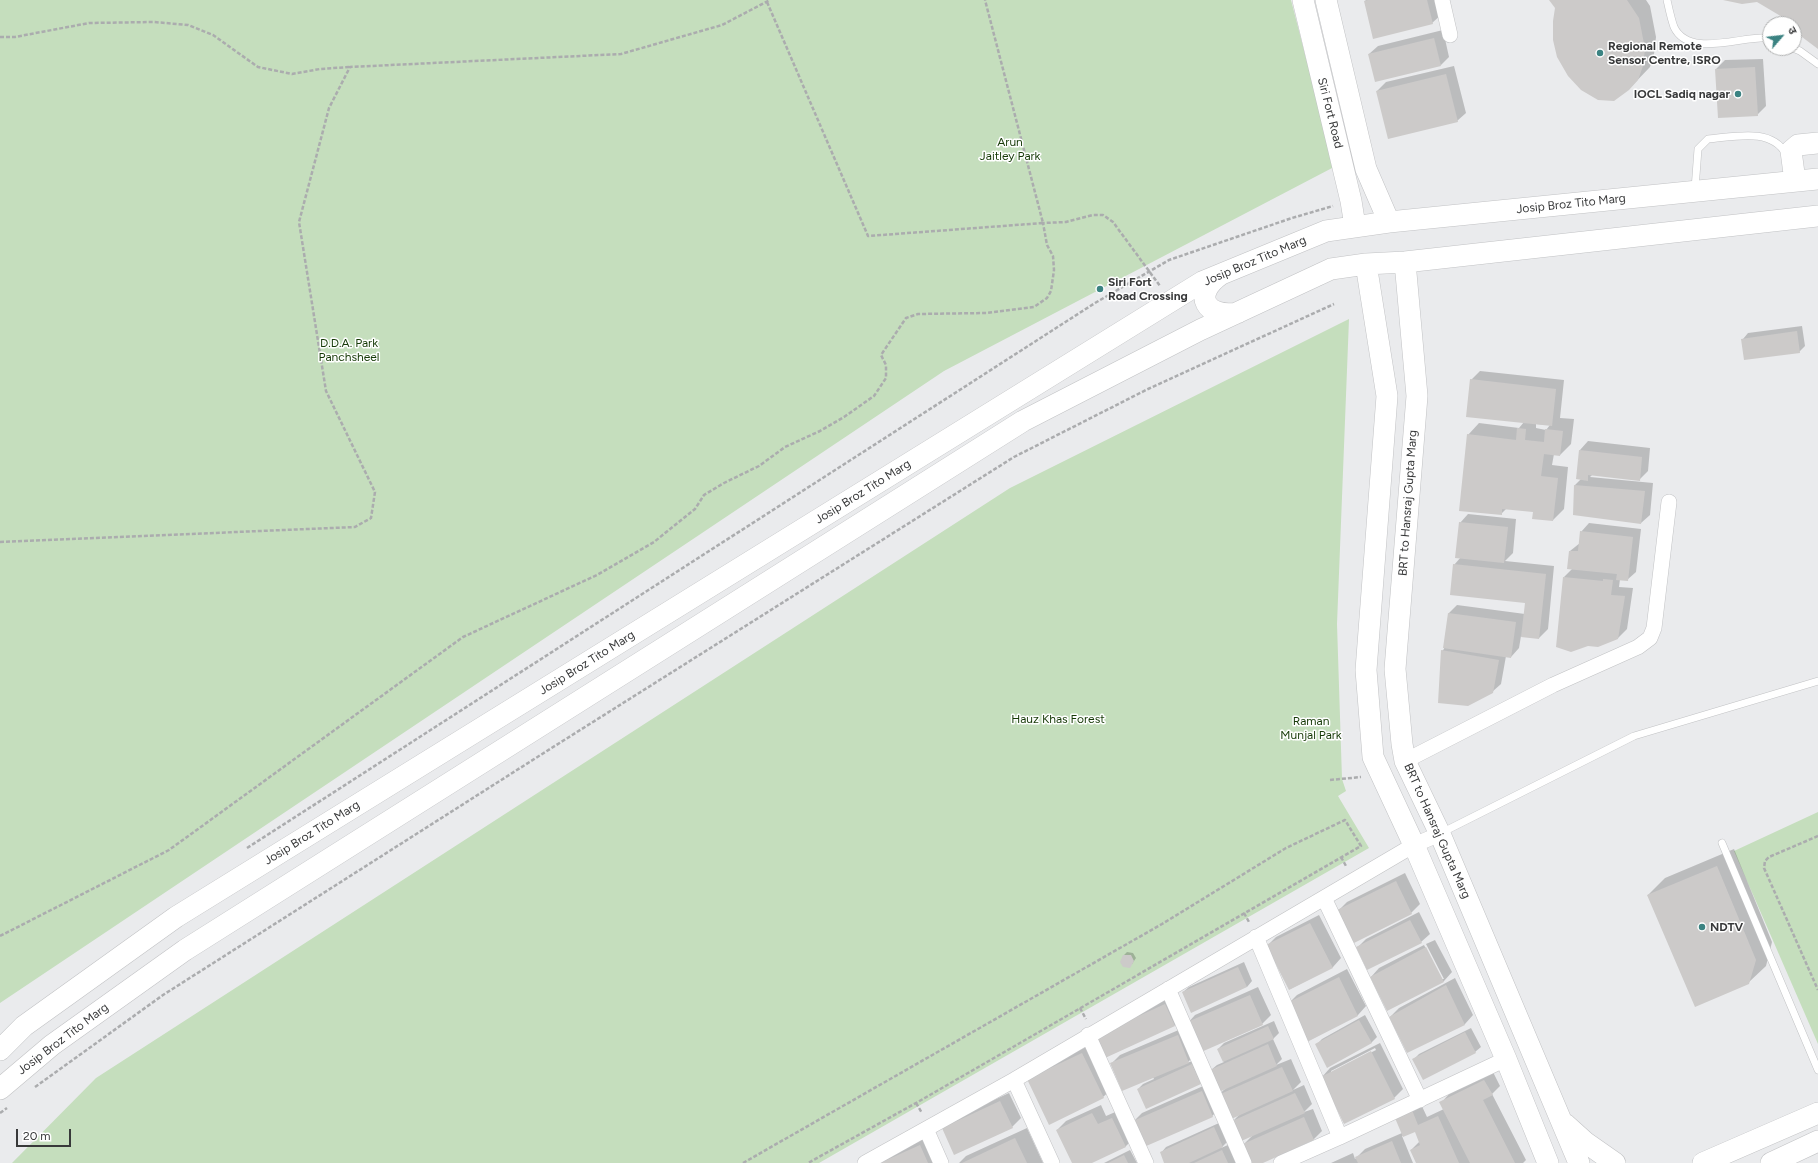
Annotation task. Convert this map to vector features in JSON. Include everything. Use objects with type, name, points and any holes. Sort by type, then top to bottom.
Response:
[{"type":"main road","name":"Siri Fort Road","points":[[1303,0],[1351,201],[1355,226]]},
{"type":"main road","name":"Siri Fort Road","points":[[1326,0],[1366,169],[1389,222]]},
{"type":"main road","points":[[1794,174],[1791,151],[1798,145],[1818,143]]},
{"type":"main road","name":"Josip Broz Tito Marg","points":[[0,1050],[24,1026],[176,917],[1202,282],[1326,231],[1355,226],[1695,191],[1794,174],[1818,178]]},
{"type":"main road","name":"Josip Broz Tito Marg","points":[[6,1096],[52,1045],[185,950],[1023,421],[1193,333],[1331,269],[1818,216]]},
{"type":"main road","name":"BRT to Hansraj Gupta Marg","points":[[1405,262],[1417,396],[1395,669],[1405,761],[1440,834],[1579,1163]]},
{"type":"main road","points":[[1366,264],[1387,396],[1366,670],[1373,757],[1414,845],[1506,1059],[1548,1163]]},
{"type":"main road","points":[[1221,274],[1205,290],[1204,297],[1206,303],[1211,309],[1218,313],[1237,313]]},
{"type":"main road","points":[[1369,706],[1398,702]]},
{"type":"main road","points":[[1703,1163],[1818,1113]]},
{"type":"main road","points":[[1562,1121],[1585,1142],[1615,1163]]},
{"type":"main road","points":[[1771,1163],[1818,1141]]},
{"type":"street","points":[[1442,0],[1450,34]]},
{"type":"street","points":[[1405,761],[1553,685],[1638,647],[1650,638],[1654,628],[1669,502]]},
{"type":"street","points":[[865,1163],[1014,1080],[1088,1035],[1414,845],[1440,834]]},
{"type":"street","points":[[1324,898],[1420,1100]]},
{"type":"street","points":[[1256,937],[1340,1137]]},
{"type":"street","points":[[1168,989],[1244,1163]]},
{"type":"street","points":[[1088,1035],[1146,1163]]},
{"type":"street","points":[[1281,1163],[1506,1059]]},
{"type":"street","points":[[1014,1080],[1052,1163]]},
{"type":"street","points":[[926,1129],[941,1163]]},
{"type":"lane","points":[[1667,0],[1675,28],[1687,42],[1703,44],[1762,38]]},
{"type":"lane","points":[[1802,52],[1818,64]]},
{"type":"lane","points":[[1695,191],[1698,149],[1708,139],[1758,135],[1773,140],[1782,146],[1794,174]]},
{"type":"lane","points":[[1440,834],[1634,736],[1818,681]]},
{"type":"lane","points":[[1722,843],[1818,1070]]},
{"type":"path","points":[[0,936],[169,850],[463,637],[609,568],[654,542],[695,509],[704,495],[724,483],[759,466],[785,447],[820,431],[844,417],[874,396],[886,378],[886,366],[881,355],[906,318],[918,314],[987,313],[1034,307],[1047,298],[1051,292],[1054,270],[1053,256],[1047,245],[1043,223],[985,0]]},
{"type":"path","points":[[0,37],[15,37],[90,23],[154,22],[188,25],[213,35],[258,67],[292,74],[320,69],[350,67],[621,54],[722,25],[769,1],[868,236],[1066,222],[1093,215],[1103,215],[1113,222],[1146,265],[1171,302]]},
{"type":"path","points":[[0,542],[355,527],[371,518],[375,492],[326,390],[299,222],[329,108],[350,67]]},
{"type":"path","name":"Josip Broz Tito Marg","points":[[246,849],[1095,303],[1169,260],[1292,218],[1351,201]]},
{"type":"path","points":[[32,1090],[170,991],[550,749],[1014,457],[1148,389],[1334,304]]},
{"type":"path","points":[[1330,780],[1382,775]]},
{"type":"path","points":[[743,1163],[1162,924],[1286,848],[1345,820],[1361,846],[916,1103],[808,1163]]},
{"type":"path","points":[[1818,836],[1769,857],[1765,861],[1764,868],[1818,990]]},
{"type":"path","points":[[1341,857],[1344,862]]},
{"type":"path","points":[[1244,913],[1249,922]]},
{"type":"path","points":[[1080,1008],[1084,1016]]},
{"type":"path","points":[[0,1113],[6,1096]]},
{"type":"path","points":[[916,1103],[920,1110]]},
{"type":"green space","name":"D.D.A. Park Panchsheel","points":[[0,0],[1291,0],[1334,167],[944,371],[0,1003]]},
{"type":"green space","name":"Hauz Khas Forest","points":[[1349,319],[1337,624],[1342,779],[1346,791],[1338,796],[1369,848],[819,1163],[12,1163],[96,1078],[1010,488]]},
{"type":"green space","points":[[1818,812],[1818,1044],[1734,851]]},
{"type":"building","points":[[1427,0],[1433,24],[1373,39],[1364,1]]},
{"type":"building","name":"Regional Remote Sensor Centre, ISRO","points":[[1549,0],[1627,0],[1639,18],[1645,49],[1643,66],[1638,80],[1629,90],[1614,101],[1598,100],[1581,90],[1568,76],[1557,57],[1553,40],[1555,8]]},
{"type":"building","points":[[1723,0],[1818,0],[1818,49],[1802,37],[1802,16],[1781,16],[1757,2],[1742,4]]},
{"type":"building","points":[[1434,38],[1441,66],[1375,82],[1368,54]]},
{"type":"building","points":[[1755,67],[1758,116],[1718,118],[1715,69]]},
{"type":"building","points":[[1446,74],[1458,122],[1388,139],[1376,91]]},
{"type":"building","points":[[1797,331],[1800,353],[1744,360],[1741,339]]},
{"type":"building","points":[[1470,379],[1556,389],[1552,426],[1466,417]]},
{"type":"building","points":[[1517,428],[1526,429],[1525,440],[1544,442],[1545,429],[1563,431],[1560,456],[1544,454],[1541,476],[1558,478],[1553,521],[1532,519],[1533,512],[1502,509],[1502,515],[1459,511],[1467,434],[1516,440]]},
{"type":"building","points":[[1579,450],[1642,457],[1640,481],[1588,475],[1588,481],[1576,479]]},
{"type":"building","points":[[1574,485],[1645,491],[1641,524],[1573,515]]},
{"type":"building","points":[[1459,522],[1508,527],[1504,563],[1455,558]]},
{"type":"building","points":[[1580,531],[1633,537],[1628,581],[1616,580],[1617,574],[1567,569],[1569,551],[1578,551]]},
{"type":"building","points":[[1453,564],[1546,574],[1539,639],[1521,637],[1525,603],[1450,595]]},
{"type":"building","points":[[1563,577],[1603,581],[1603,579],[1613,580],[1611,595],[1625,596],[1618,639],[1598,647],[1588,646],[1571,652],[1556,647]]},
{"type":"building","points":[[1448,613],[1516,622],[1511,658],[1443,648]]},
{"type":"building","points":[[1441,650],[1499,660],[1493,693],[1468,706],[1438,703]]},
{"type":"building","name":"NDTV","points":[[1717,866],[1756,960],[1749,984],[1695,1007],[1647,895]]},
{"type":"building","points":[[1396,881],[1412,914],[1354,943],[1337,910]]},
{"type":"building","points":[[1410,920],[1422,943],[1367,970],[1356,947]]},
{"type":"building","points":[[1310,923],[1333,968],[1289,990],[1266,945]]},
{"type":"building","points":[[1426,947],[1444,982],[1387,1011],[1370,977]]},
{"type":"building","points":[[1123,955],[1131,955],[1134,961],[1130,968],[1123,967],[1120,962]]},
{"type":"building","points":[[1238,967],[1247,987],[1191,1013],[1182,992]]},
{"type":"building","points":[[1339,977],[1358,1016],[1307,1042],[1287,1003]]},
{"type":"building","points":[[1446,985],[1465,1025],[1407,1053],[1389,1017]]},
{"type":"building","points":[[1250,995],[1263,1025],[1199,1053],[1185,1023]]},
{"type":"building","points":[[1165,1004],[1175,1026],[1105,1058],[1095,1036]]},
{"type":"building","points":[[1359,1020],[1372,1043],[1327,1068],[1315,1044]]},
{"type":"building","points":[[1268,1026],[1274,1039],[1223,1062],[1217,1049]]},
{"type":"building","points":[[1465,1032],[1476,1053],[1423,1080],[1412,1059]]},
{"type":"building","points":[[1178,1035],[1189,1063],[1122,1091],[1110,1063]]},
{"type":"building","points":[[1268,1044],[1277,1066],[1219,1092],[1210,1070]]},
{"type":"building","points":[[1371,1051],[1395,1099],[1344,1124],[1321,1077]]},
{"type":"building","points":[[1082,1053],[1104,1098],[1049,1125],[1027,1079]]},
{"type":"building","points":[[1192,1064],[1201,1084],[1146,1109],[1137,1089]]},
{"type":"building","points":[[1282,1067],[1293,1091],[1227,1121],[1216,1096]]},
{"type":"building","points":[[1484,1080],[1493,1095],[1483,1100],[1515,1163],[1470,1163],[1439,1102]]},
{"type":"building","points":[[1202,1091],[1213,1117],[1144,1147],[1133,1121]]},
{"type":"building","points":[[1295,1093],[1305,1113],[1239,1142],[1230,1122]]},
{"type":"building","points":[[1000,1101],[1013,1128],[954,1155],[942,1128]]},
{"type":"building","points":[[1412,1110],[1418,1125],[1438,1116],[1459,1163],[1416,1163],[1410,1150],[1420,1145],[1415,1132],[1403,1137],[1395,1118]]},
{"type":"building","points":[[1092,1113],[1098,1124],[1112,1118],[1126,1147],[1092,1163],[1072,1163],[1056,1130]]},
{"type":"building","points":[[1304,1117],[1314,1140],[1263,1163],[1251,1163],[1243,1144]]},
{"type":"building","points":[[1214,1127],[1223,1147],[1189,1163],[1164,1163],[1160,1152]]},
{"type":"building","points":[[1015,1138],[1027,1163],[962,1163]]},
{"type":"building","points":[[1392,1141],[1401,1163],[1358,1163],[1355,1157]]},
{"type":"building","points":[[920,1145],[928,1163],[880,1163]]},
{"type":"building","points":[[1222,1150],[1228,1163],[1194,1163]]},
{"type":"building","points":[[1124,1155],[1128,1163],[1108,1163]]},
{"type":"place","name":"Regional Remote Sensor Centre, ISRO","points":[[1600,53]]},
{"type":"place","name":"IOCL Sadiq nagar","points":[[1738,94]]},
{"type":"place","name":"Siri Fort Road Crossing","points":[[1100,289]]},
{"type":"place","name":"NDTV","points":[[1702,927]]},
{"type":"park label","name":"Arun Jaitley Park","points":[[1010,149]]},
{"type":"park label","name":"Raman Munjal Park","points":[[1311,728]]}]
